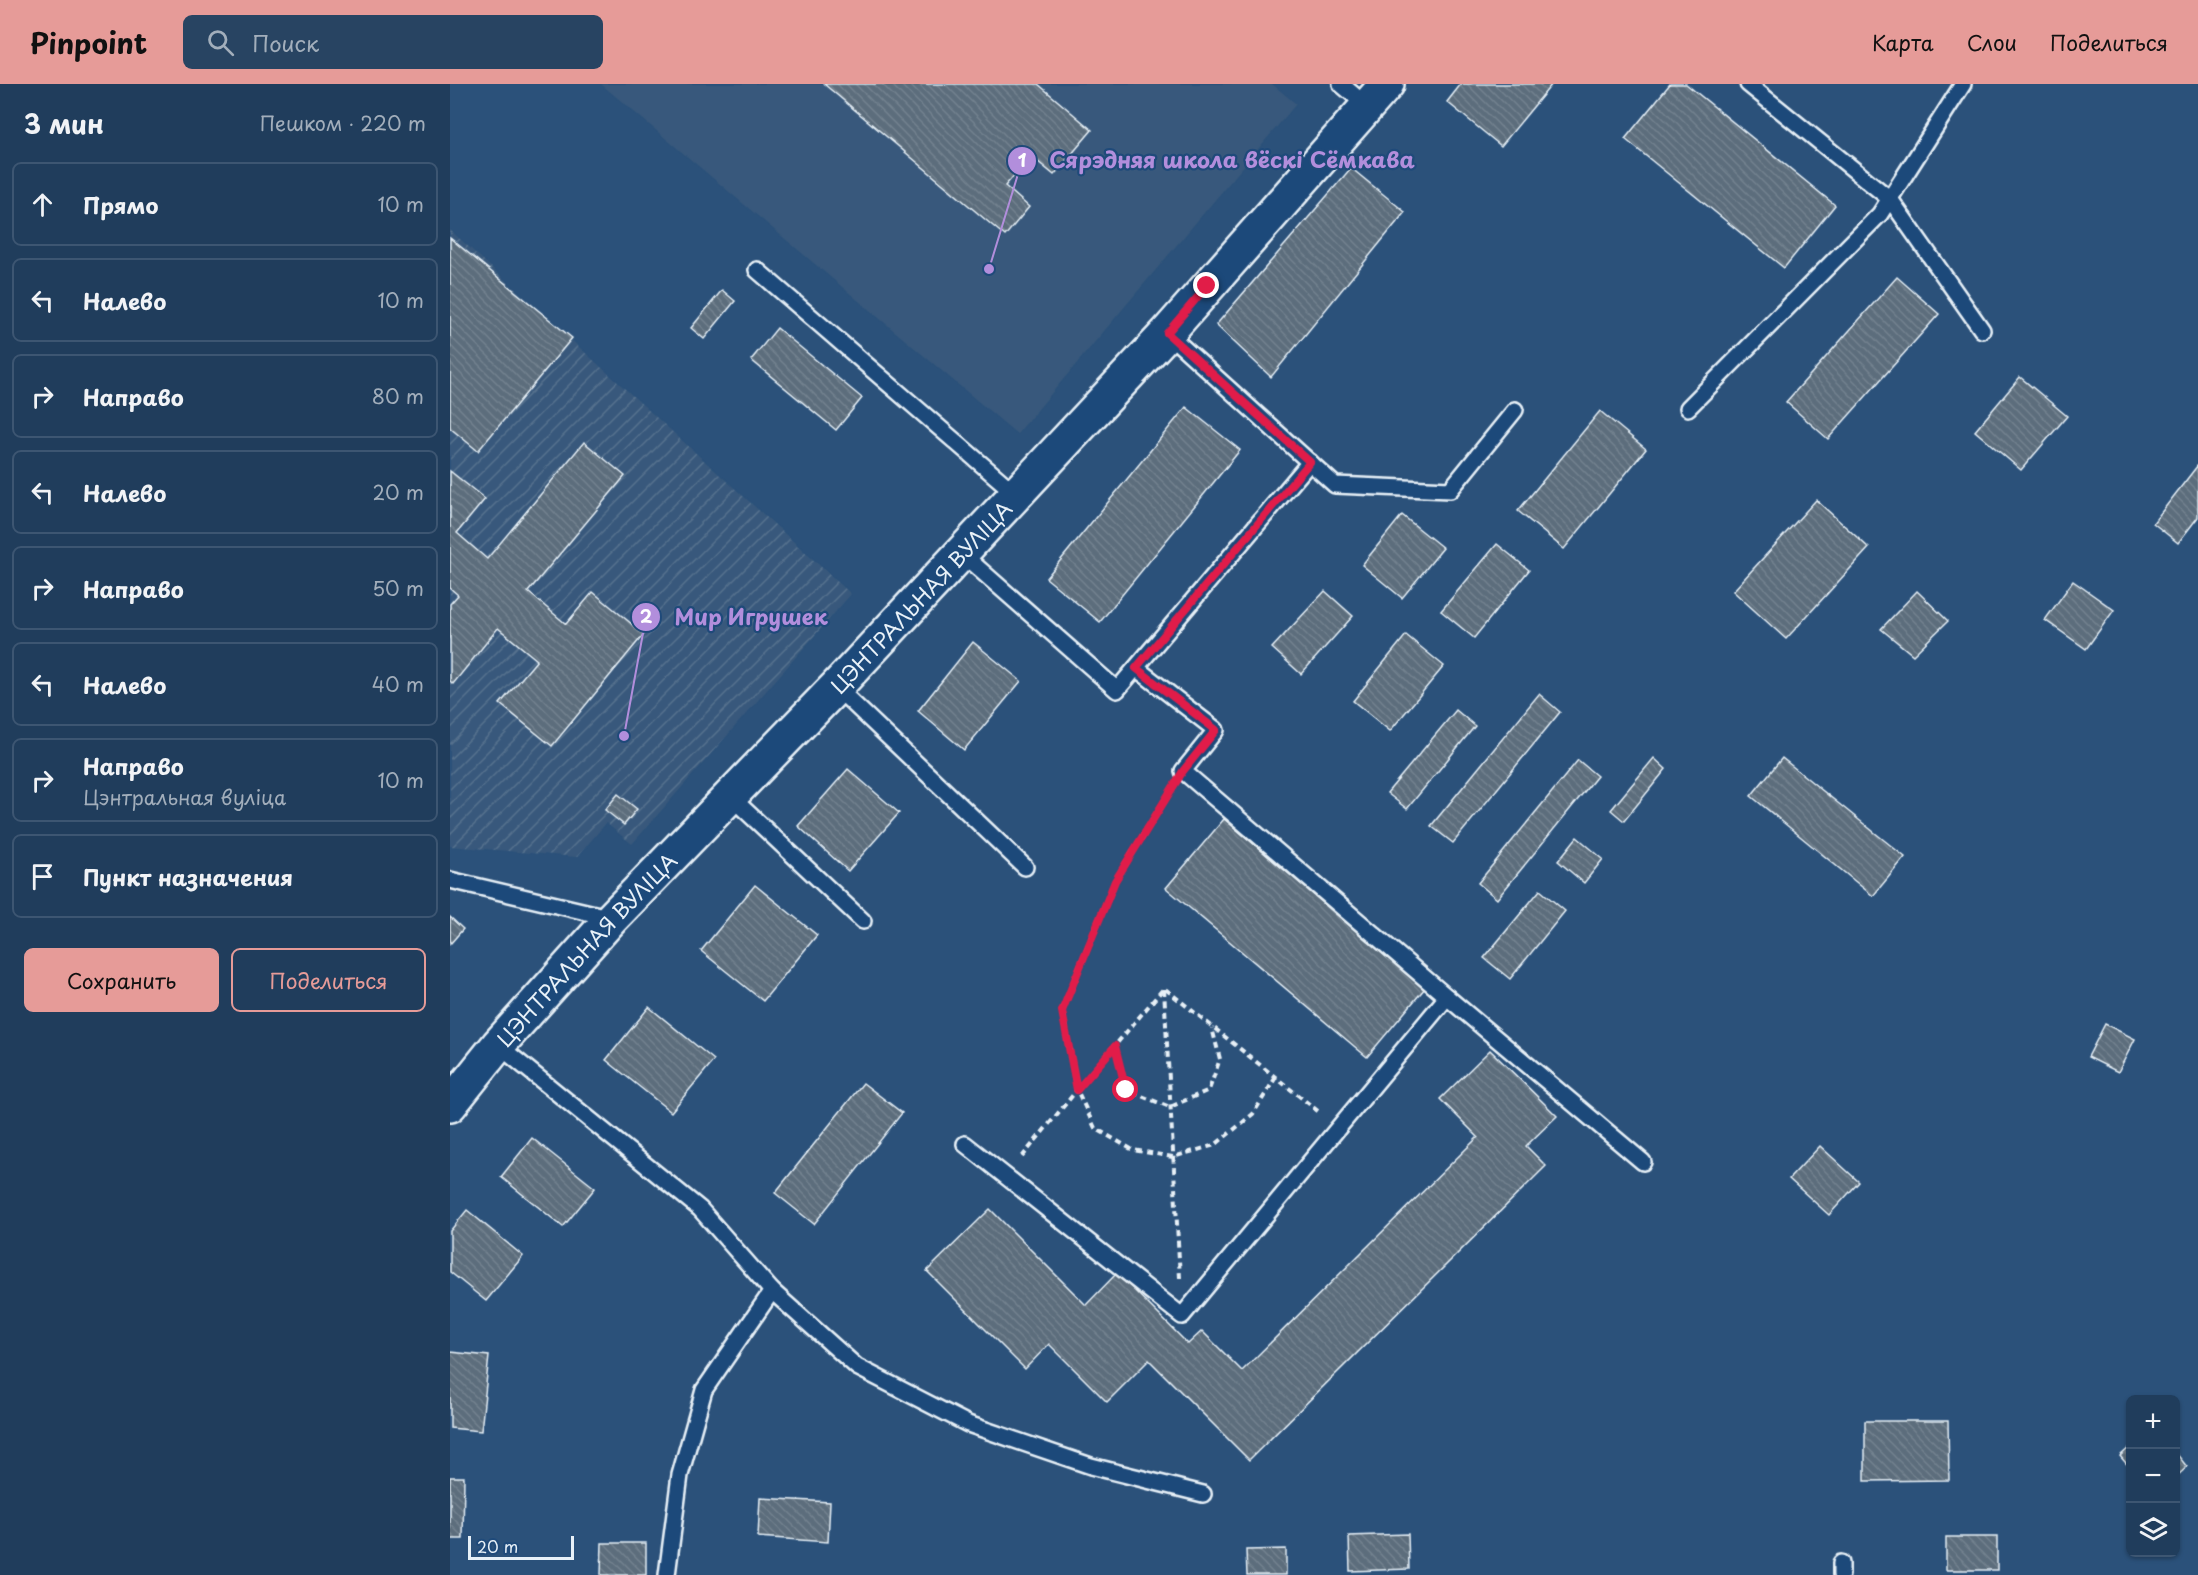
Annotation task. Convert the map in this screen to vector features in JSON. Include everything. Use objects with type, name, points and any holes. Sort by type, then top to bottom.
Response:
[{"type":"street","name":"ЦЭНТРАЛЬНАЯ ВУЛІЦА","points":[[450,1105],[498,1046],[612,918],[836,687],[1167,333],[1377,95]]},
{"type":"lane","points":[[1341,84],[1377,95]]},
{"type":"lane","points":[[1748,84],[1890,199],[1982,330]]},
{"type":"lane","points":[[1688,408],[1880,214],[1964,84]]},
{"type":"lane","points":[[757,270],[1016,494]]},
{"type":"lane","points":[[1167,333],[1335,485],[1450,490],[1515,410]]},
{"type":"lane","points":[[961,553],[1117,690],[1310,462]]},
{"type":"lane","points":[[1136,668],[1216,730],[1183,771],[1643,1162]]},
{"type":"lane","points":[[836,687],[1025,867]]},
{"type":"lane","points":[[730,796],[863,921]]},
{"type":"lane","points":[[450,880],[612,918]]},
{"type":"lane","points":[[965,1144],[1182,1316],[1447,997]]},
{"type":"lane","points":[[498,1046],[700,1209],[772,1291],[856,1366],[968,1424],[1091,1466],[1203,1494]]},
{"type":"lane","points":[[668,1575],[680,1475],[704,1389],[772,1291]]},
{"type":"path","points":[[1183,771],[1115,881],[1062,1011],[1077,1090],[1095,1128],[1133,1150],[1173,1157],[1215,1145],[1253,1114],[1276,1077]]},
{"type":"path","points":[[1006,1177],[1164,988]]},
{"type":"path","points":[[1164,988],[1339,1127]]},
{"type":"path","points":[[1164,988],[1182,1316]]},
{"type":"path","points":[[1115,1046],[1126,1090],[1170,1107],[1209,1090],[1220,1059],[1211,1026]]},
{"type":"shaded area","points":[[601,84],[1272,84],[1296,104],[1017,434]]},
{"type":"shaded area","points":[[450,230],[851,594],[632,844],[606,823],[577,857],[450,846]]},
{"type":"building","points":[[824,84],[1038,84],[1092,130],[1054,175],[1031,156],[1005,186],[1029,207],[1005,236]]},
{"type":"building","points":[[1461,84],[1552,84],[1501,146],[1447,102]]},
{"type":"building","points":[[1670,84],[1686,84],[1835,205],[1784,268],[1625,139]]},
{"type":"building","points":[[1351,168],[1405,212],[1271,377],[1216,325]]},
{"type":"building","points":[[450,238],[572,338],[478,451],[450,428]]},
{"type":"building","points":[[1897,277],[1939,314],[1828,439],[1786,402]]},
{"type":"building","points":[[722,290],[735,301],[704,339],[691,328]]},
{"type":"building","points":[[777,328],[862,398],[836,430],[751,360]]},
{"type":"building","points":[[2020,377],[2067,416],[2021,470],[1975,431]]},
{"type":"building","points":[[1186,407],[1240,450],[1100,622],[1046,578]]},
{"type":"building","points":[[1600,411],[1646,449],[1564,549],[1518,511]]},
{"type":"building","points":[[584,442],[625,476],[528,592],[566,624],[593,592],[644,634],[552,746],[500,704],[537,660],[498,628],[453,684],[450,681],[450,604],[458,595],[450,588],[450,471],[485,499],[457,533],[487,559]]},
{"type":"building","points":[[2198,465],[2198,517],[2178,543],[2153,523]]},
{"type":"building","points":[[1816,500],[1869,548],[1786,639],[1733,591]]},
{"type":"building","points":[[1402,515],[1443,548],[1402,598],[1362,565]]},
{"type":"building","points":[[1497,544],[1529,570],[1474,638],[1441,611]]},
{"type":"building","points":[[2073,581],[2114,610],[2086,649],[2045,620]]},
{"type":"building","points":[[1325,591],[1353,616],[1301,674],[1272,648]]},
{"type":"building","points":[[1917,591],[1948,621],[1913,655],[1881,629]]},
{"type":"building","points":[[1406,635],[1444,666],[1390,731],[1353,701]]},
{"type":"building","points":[[973,642],[1021,681],[964,750],[918,711]]},
{"type":"building","points":[[1539,694],[1560,712],[1453,843],[1431,826]]},
{"type":"building","points":[[1456,710],[1475,726],[1407,809],[1387,793]]},
{"type":"building","points":[[1654,758],[1666,769],[1624,821],[1611,810]]},
{"type":"building","points":[[1782,758],[1905,857],[1873,896],[1751,796]]},
{"type":"building","points":[[1578,760],[1597,776],[1497,899],[1478,883]]},
{"type":"building","points":[[848,769],[899,813],[848,871],[798,826]]},
{"type":"building","points":[[618,794],[637,809],[624,825],[605,810]]},
{"type":"building","points":[[1224,819],[1425,988],[1367,1057],[1166,888]]},
{"type":"building","points":[[1577,837],[1603,859],[1584,883],[1558,861]]},
{"type":"building","points":[[755,885],[817,935],[763,1001],[701,951]]},
{"type":"building","points":[[1540,890],[1565,911],[1510,979],[1484,958]]},
{"type":"building","points":[[450,917],[463,929],[450,944]]},
{"type":"building","points":[[649,1007],[714,1060],[671,1112],[606,1060]]},
{"type":"building","points":[[2105,1024],[2135,1039],[2118,1072],[2088,1057]]},
{"type":"building","points":[[1490,1050],[1557,1116],[1526,1146],[1546,1166],[1249,1460],[1149,1360],[1107,1402],[1049,1344],[1025,1369],[927,1271],[990,1209],[1086,1305],[1117,1273],[1188,1344],[1202,1331],[1242,1371],[1478,1137],[1440,1099]]},
{"type":"building","points":[[863,1083],[902,1113],[814,1224],[775,1193]]},
{"type":"building","points":[[532,1138],[595,1188],[563,1227],[501,1177]]},
{"type":"building","points":[[1820,1146],[1859,1182],[1829,1215],[1789,1179]]},
{"type":"building","points":[[467,1210],[523,1256],[486,1301],[450,1272],[450,1231]]},
{"type":"building","points":[[450,1352],[489,1356],[481,1431],[450,1428]]},
{"type":"building","points":[[1865,1421],[1948,1421],[1949,1480],[1865,1481]]},
{"type":"building","points":[[2126,1451],[2126,1463],[2120,1456]]},
{"type":"building","points":[[2180,1458],[2187,1467],[2180,1473]]},
{"type":"building","points":[[450,1477],[464,1477],[463,1539],[450,1539]]},
{"type":"building","points":[[760,1498],[830,1502],[828,1542],[758,1537]]},
{"type":"building","points":[[1408,1534],[1409,1569],[1350,1571],[1349,1536]]},
{"type":"building","points":[[1946,1537],[1997,1537],[1997,1570],[1946,1570]]},
{"type":"building","points":[[602,1543],[646,1543],[646,1575],[601,1575]]},
{"type":"building","points":[[1286,1549],[1286,1575],[1247,1575],[1246,1550]]},
{"type":"place","name":"Сярэдняя школа вёскі Сёмкава","points":[[989,269]]},
{"type":"place","name":"Мир Игрушек","points":[[624,736]]},
{"type":"route","points":[[1126,1090],[1115,1046],[1077,1090],[1062,1011],[1115,881],[1183,771],[1216,730],[1136,668],[1310,462],[1167,333],[1207,286]]}]
